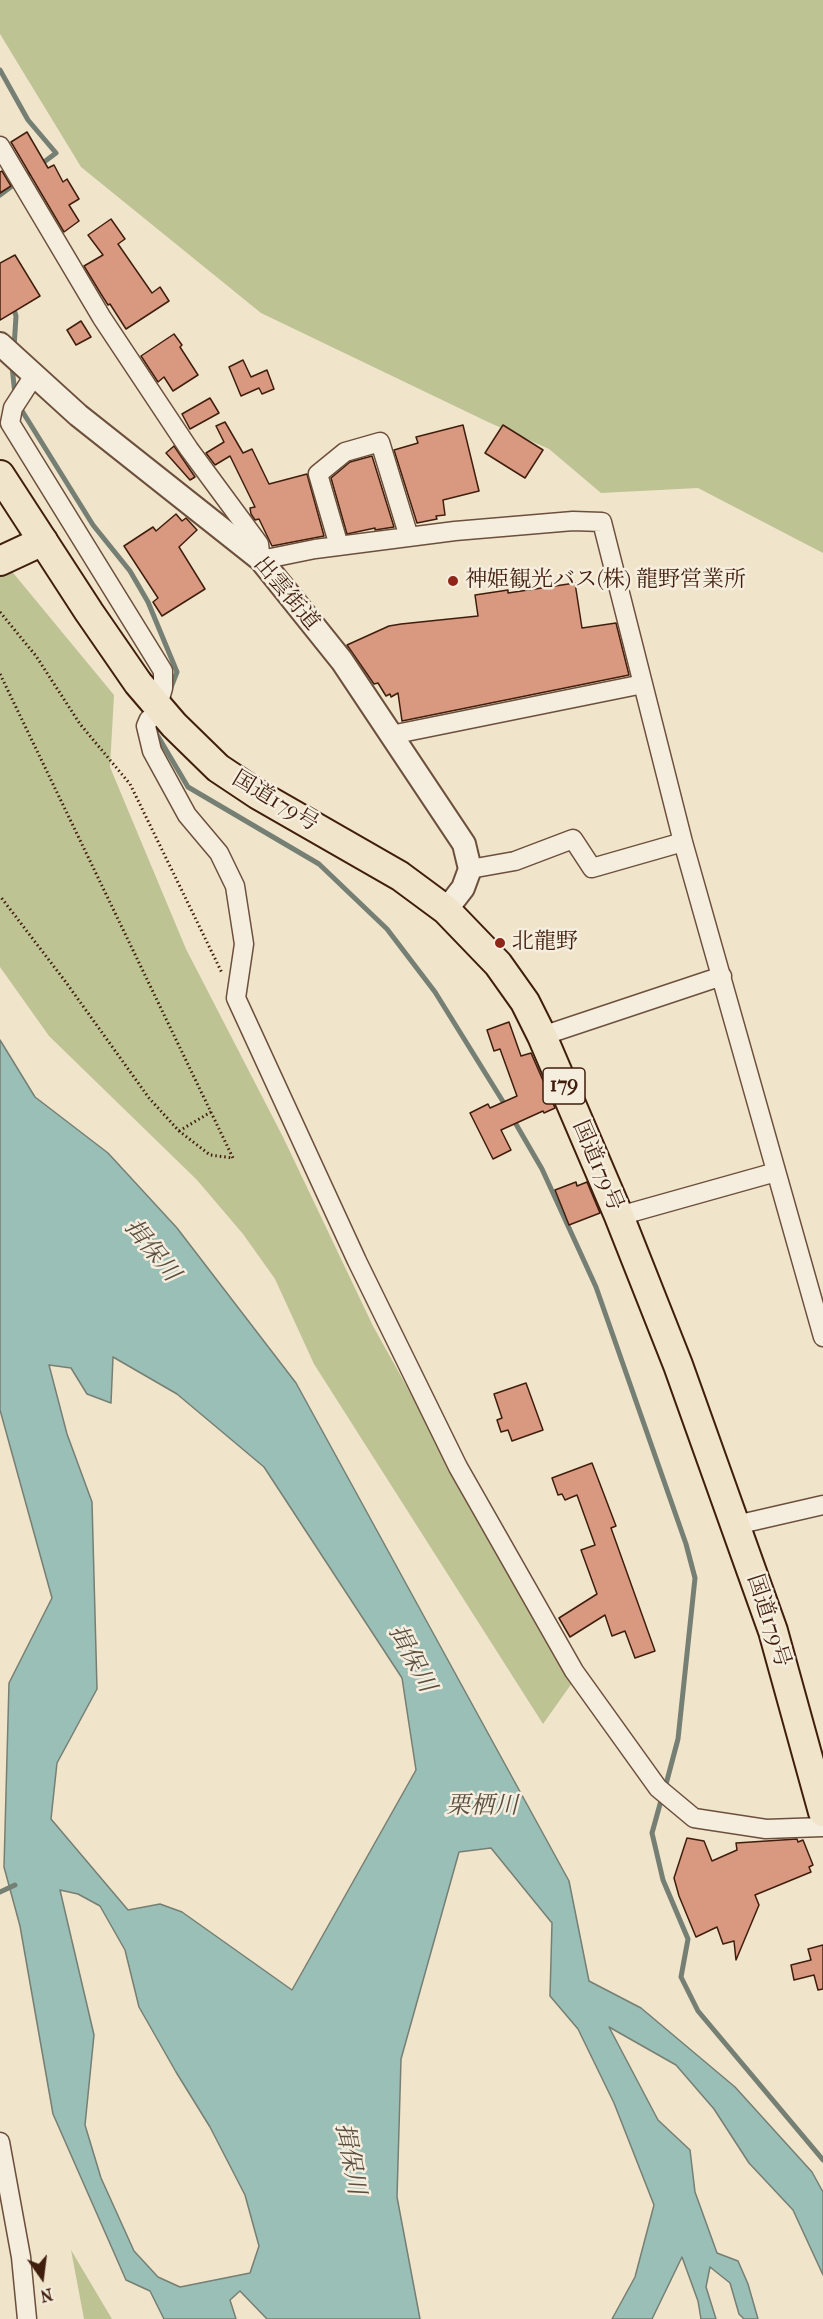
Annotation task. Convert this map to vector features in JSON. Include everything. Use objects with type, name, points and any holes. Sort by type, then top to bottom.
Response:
[{"type":"main road","name":"国道179号","points":[[0,475],[138,683],[174,725],[218,768],[258,794],[400,876],[446,910],[504,972],[525,1002],[542,1036],[619,1216],[661,1320],[773,1631],[819,1778],[823,1812]]},
{"type":"main road","points":[[0,561],[43,541]]},
{"type":"street","points":[[1,151],[102,318],[189,449],[259,544],[261,560],[339,546],[409,537],[573,521],[602,522],[682,842],[823,1337]]},
{"type":"street","name":"出雲街道","points":[[0,344],[78,415],[261,560],[342,661],[464,844],[470,869]]},
{"type":"street","points":[[35,374],[17,401],[10,423],[163,670],[161,695]]},
{"type":"street","points":[[339,546],[318,474],[345,452],[380,442],[409,537]]},
{"type":"street","points":[[391,735],[643,684]]},
{"type":"street","points":[[149,719],[146,726],[152,751],[187,815],[219,853],[235,886],[244,944],[236,998],[352,1250],[458,1467],[574,1671],[658,1788],[694,1818],[765,1829],[823,1827]]},
{"type":"street","points":[[446,910],[463,888],[470,869],[515,861],[573,839],[592,868],[682,842]]},
{"type":"street","points":[[542,1036],[722,976]]},
{"type":"street","points":[[619,1216],[776,1172]]},
{"type":"street","points":[[736,1526],[823,1504]]},
{"type":"street","points":[[0,2142],[21,2257],[27,2319]]},
{"type":"path","points":[[0,612],[36,656],[80,724],[130,784],[180,883],[212,955],[236,998]]},
{"type":"path","points":[[0,674],[233,1158],[210,1155],[179,1131],[149,1098],[65,981],[0,896]]},
{"type":"path","points":[[179,1131],[211,1112]]},
{"type":"green space","points":[[0,0],[823,0],[823,553],[698,488],[601,493],[549,449],[261,313],[81,167],[0,34]]},
{"type":"green space","points":[[0,557],[114,695],[110,767],[186,949],[283,1137],[373,1326],[572,1683],[543,1724],[314,1364],[275,1279],[243,1234],[197,1180],[49,1036],[0,967]]},
{"type":"green space","points":[[71,2250],[112,2319],[84,2319]]},
{"type":"water","points":[[0,1040],[35,1097],[108,1153],[177,1228],[296,1383],[569,1881],[589,1981],[641,2008],[735,2087],[812,2172],[823,2192],[823,2275],[793,2210],[749,2163],[714,2109],[676,2065],[609,2027],[658,2120],[690,2150],[695,2192],[717,2253],[738,2261],[748,2284],[758,2319],[744,2319],[739,2314],[730,2283],[710,2267],[706,2287],[716,2319],[701,2319],[698,2301],[682,2257],[652,2319],[612,2319],[635,2277],[654,2205],[614,2103],[578,2029],[550,1996],[552,1923],[491,1848],[459,1852],[401,2059],[397,2197],[420,2319],[267,2319],[240,2291],[230,2300],[236,2319],[164,2319],[150,2291],[126,2280],[53,2114],[20,1926],[4,1867],[9,1683],[52,1598],[0,1410]],"holes":[[[113,1357],[177,1394],[264,1467],[402,1678],[416,1770],[292,1990],[182,1912],[160,1904],[128,1910],[51,1819],[57,1763],[97,1689],[92,1502],[67,1434],[49,1365],[71,1368],[87,1394],[111,1403]],[[60,1890],[78,1894],[100,1906],[125,1950],[139,2007],[210,2127],[245,2195],[259,2246],[250,2273],[180,2287],[158,2277],[134,2251],[101,2178],[85,2125],[94,2035]]]},
{"type":"building","points":[[27,132],[48,168],[54,165],[63,182],[67,179],[79,199],[69,205],[79,221],[64,232],[11,142]]},
{"type":"building","points":[[2,171],[11,186],[0,193],[0,172]]},
{"type":"building","points":[[111,219],[125,239],[118,244],[152,293],[160,287],[169,301],[126,329],[84,266],[103,255],[88,235]]},
{"type":"building","points":[[15,255],[40,296],[0,320],[0,263]]},
{"type":"building","points":[[81,321],[91,337],[76,345],[67,330]]},
{"type":"building","points":[[174,334],[198,375],[173,391],[164,377],[158,382],[141,356]]},
{"type":"building","points":[[243,360],[251,377],[267,370],[274,389],[262,394],[259,388],[241,396],[229,367]]},
{"type":"building","points":[[210,398],[219,413],[190,429],[182,414]]},
{"type":"building","points":[[225,422],[243,453],[252,449],[269,484],[307,474],[324,536],[272,546],[259,519],[255,520],[251,514],[250,508],[255,507],[230,456],[215,465],[206,453],[224,442],[216,426]]},
{"type":"building","points":[[463,425],[479,491],[443,500],[445,515],[417,523],[394,450],[418,443],[416,437]]},
{"type":"building","points":[[503,425],[543,450],[525,478],[485,453]]},
{"type":"building","points":[[174,446],[195,477],[190,480],[166,453]]},
{"type":"building","points":[[372,456],[394,527],[375,530],[375,528],[347,534],[331,478],[350,462]]},
{"type":"building","points":[[176,514],[182,521],[186,518],[197,530],[179,547],[205,589],[162,616],[153,602],[158,598],[124,546],[153,527],[156,531]]},
{"type":"building","points":[[575,583],[582,628],[616,623],[629,675],[402,721],[398,693],[391,697],[390,694],[386,696],[378,683],[374,684],[347,645],[389,626],[478,616],[475,595],[508,590],[508,593]]},
{"type":"building","points":[[509,1022],[521,1056],[531,1053],[555,1108],[501,1130],[511,1150],[493,1159],[470,1113],[488,1104],[490,1108],[517,1096],[500,1049],[494,1051],[487,1030]]},
{"type":"building","points":[[576,1182],[577,1186],[587,1182],[600,1213],[569,1225],[555,1190]]},
{"type":"building","points":[[526,1383],[543,1430],[512,1441],[508,1430],[501,1432],[497,1420],[502,1418],[494,1394]]},
{"type":"building","points":[[592,1463],[616,1526],[611,1528],[655,1651],[635,1658],[625,1631],[612,1636],[605,1615],[570,1637],[559,1618],[597,1594],[581,1550],[595,1545],[577,1495],[565,1500],[562,1494],[558,1495],[552,1478]]},
{"type":"building","points":[[687,1838],[704,1841],[712,1861],[737,1850],[736,1843],[803,1840],[813,1865],[809,1867],[811,1872],[755,1895],[759,1905],[736,1960],[734,1941],[723,1944],[717,1927],[696,1937],[679,1896],[674,1878]]},
{"type":"building","points":[[823,1945],[823,1989],[818,1990],[814,1975],[794,1980],[791,1965],[811,1960],[808,1949]]},
{"type":"waterway","points":[[0,70],[28,120],[56,153],[0,195]]},
{"type":"waterway","points":[[13,306],[16,316],[14,348]]},
{"type":"waterway","points":[[12,366],[15,395]]},
{"type":"waterway","points":[[19,406],[93,525],[130,571],[148,602],[177,672],[170,690]]},
{"type":"waterway","points":[[160,722],[156,733],[188,787],[319,864],[387,929],[435,992],[507,1108]]},
{"type":"waterway","points":[[513,1119],[542,1169],[596,1287],[686,1544],[695,1578],[678,1739],[665,1788]]},
{"type":"waterway","points":[[662,1797],[652,1833],[663,1880],[688,1939],[681,1977],[698,2011],[823,2160]]},
{"type":"waterway","points":[[0,1892],[15,1885]]},
{"type":"place","name":"神姫観光バス(株) 龍野営業所","points":[[453,581]]},
{"type":"place","name":"北龍野","points":[[500,943]]},
{"type":"water label","name":"揖保川","points":[[151,1251]]},
{"type":"water label","name":"揖保川","points":[[411,1659]]},
{"type":"water label","name":"栗栖川","points":[[482,1807]]},
{"type":"water label","name":"揖保川","points":[[349,2159]]}]
